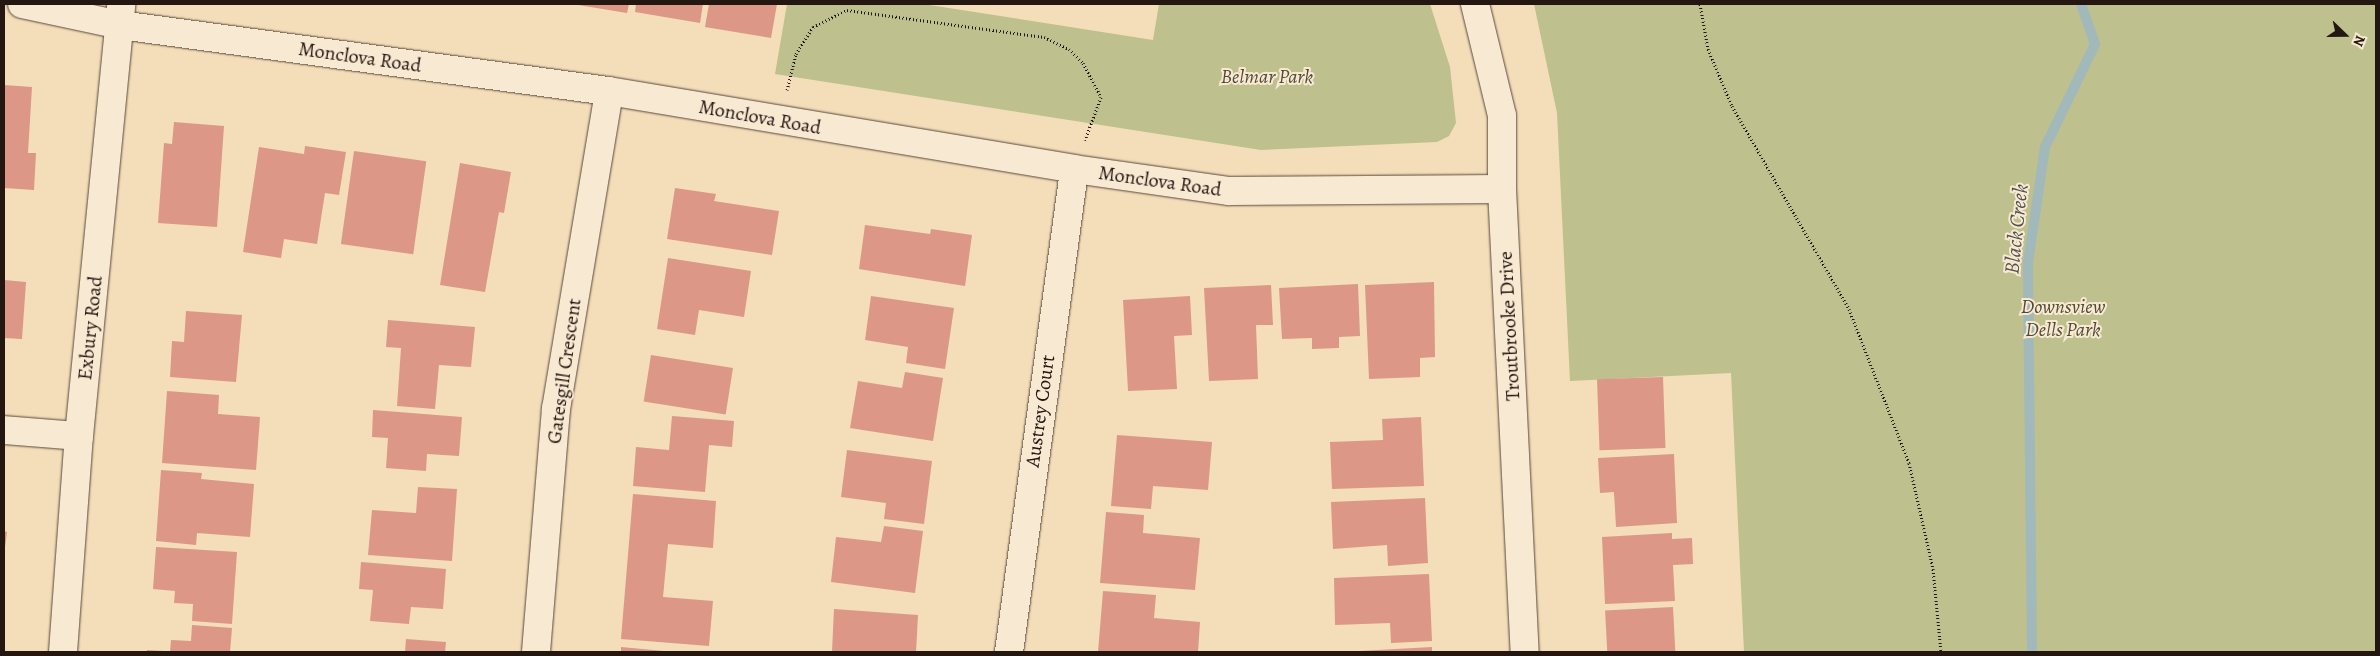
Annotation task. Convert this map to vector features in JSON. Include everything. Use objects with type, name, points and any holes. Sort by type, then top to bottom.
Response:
[{"type":"street","name":"Monclova Road","points":[[22,4],[121,14],[609,91],[1074,169],[1229,191],[1502,189]]},
{"type":"street","name":"Troutbrooke Drive","points":[[1475,4],[1502,116],[1502,189],[1525,652]]},
{"type":"street","name":"Exbury Road","points":[[64,652],[79,436],[121,14]]},
{"type":"street","name":"Gatesgill Crescent","points":[[536,652],[556,409],[609,91]]},
{"type":"street","name":"Austrey Court","points":[[1009,652],[1074,169]]},
{"type":"street","points":[[4,430],[79,436]]},
{"type":"path","points":[[1700,4],[1708,49],[1732,106],[1849,309],[1909,462],[1933,569],[1941,652]]},
{"type":"path","points":[[781,120],[796,54],[813,27],[847,10],[1044,37],[1069,49],[1083,63],[1101,97],[1074,169]]},
{"type":"green space","name":"Belmar Park","points":[[787,4],[923,4],[1153,40],[1159,4],[1430,4],[1450,67],[1456,123],[1449,136],[1437,142],[1261,150],[775,74]]},
{"type":"green space","name":"Downsview Dells Park","points":[[1534,4],[2376,4],[2376,652],[1744,652],[1731,373],[1570,381],[1557,113]]},
{"type":"building","points":[[572,4],[629,4],[627,13]]},
{"type":"building","points":[[636,4],[703,4],[700,23],[635,12]]},
{"type":"building","points":[[709,4],[777,4],[771,38],[705,27]]},
{"type":"building","points":[[4,85],[32,87],[28,153],[36,153],[34,190],[4,188]]},
{"type":"building","points":[[174,122],[224,126],[217,227],[158,223],[164,143],[172,144]]},
{"type":"building","points":[[305,146],[346,152],[339,195],[325,193],[317,244],[284,239],[281,258],[243,252],[259,147],[304,154]]},
{"type":"building","points":[[354,151],[426,161],[413,254],[341,244]]},
{"type":"building","points":[[460,163],[511,172],[504,213],[499,212],[485,292],[440,285]]},
{"type":"building","points":[[675,188],[716,194],[714,201],[779,211],[772,255],[667,239]]},
{"type":"building","points":[[865,225],[930,234],[931,229],[972,235],[965,286],[859,269]]},
{"type":"building","points":[[668,258],[751,271],[744,317],[699,310],[695,335],[657,329]]},
{"type":"building","points":[[4,280],[26,282],[22,339],[4,338]]},
{"type":"building","points":[[1434,282],[1435,357],[1420,358],[1420,377],[1369,379],[1365,285]]},
{"type":"building","points":[[1358,284],[1360,336],[1339,337],[1339,348],[1312,349],[1312,338],[1282,339],[1279,288]]},
{"type":"building","points":[[1271,285],[1273,325],[1256,325],[1258,379],[1209,381],[1204,288]]},
{"type":"building","points":[[871,296],[954,308],[945,369],[906,363],[908,347],[865,340]]},
{"type":"building","points":[[1190,296],[1192,335],[1174,336],[1177,389],[1128,391],[1123,300]]},
{"type":"building","points":[[186,311],[242,315],[236,382],[170,377],[172,341],[184,342]]},
{"type":"building","points":[[388,320],[475,327],[471,367],[439,365],[435,409],[397,406],[401,348],[386,347]]},
{"type":"building","points":[[651,355],[733,368],[726,414],[644,401]]},
{"type":"building","points":[[905,372],[943,378],[933,441],[850,428],[858,381],[902,388]]},
{"type":"building","points":[[1663,377],[1665,448],[1600,450],[1597,379]]},
{"type":"building","points":[[167,391],[219,395],[218,414],[260,417],[256,470],[162,463]]},
{"type":"building","points":[[373,410],[462,417],[459,456],[427,454],[426,471],[386,468],[388,438],[372,437]]},
{"type":"building","points":[[672,416],[734,421],[732,447],[709,445],[705,492],[633,486],[636,447],[669,450]]},
{"type":"building","points":[[1421,417],[1424,486],[1332,489],[1330,442],[1383,440],[1382,419]]},
{"type":"building","points":[[1117,435],[1212,442],[1208,490],[1153,486],[1151,509],[1111,506]]},
{"type":"building","points":[[847,450],[932,461],[924,524],[884,519],[886,503],[841,497]]},
{"type":"building","points":[[1674,454],[1677,523],[1616,527],[1614,492],[1600,493],[1598,458]]},
{"type":"building","points":[[161,470],[202,473],[201,479],[254,484],[250,537],[197,533],[196,545],[156,541]]},
{"type":"building","points":[[418,487],[457,489],[452,561],[368,555],[372,510],[416,513]]},
{"type":"building","points":[[633,494],[716,501],[713,548],[668,544],[663,597],[713,601],[709,646],[621,639]]},
{"type":"building","points":[[1425,498],[1428,563],[1388,566],[1387,545],[1333,549],[1331,502]]},
{"type":"building","points":[[1106,512],[1144,515],[1143,533],[1200,538],[1195,590],[1100,583]]},
{"type":"building","points":[[884,526],[923,531],[915,593],[831,582],[836,537],[881,542]]},
{"type":"building","points":[[4,531],[7,532],[5,547],[4,547]]},
{"type":"building","points":[[1672,533],[1672,539],[1692,538],[1693,564],[1673,565],[1675,601],[1605,604],[1602,537]]},
{"type":"building","points":[[156,547],[237,552],[232,624],[192,621],[193,604],[174,603],[175,591],[153,589]]},
{"type":"building","points":[[361,562],[446,569],[443,609],[411,607],[409,624],[370,621],[373,590],[359,589]]},
{"type":"building","points":[[1429,574],[1432,641],[1391,643],[1390,623],[1335,625],[1334,578]]},
{"type":"building","points":[[1103,591],[1156,595],[1154,618],[1200,622],[1198,652],[1098,652]]},
{"type":"building","points":[[1673,607],[1675,652],[1607,652],[1605,611]]},
{"type":"building","points":[[834,609],[918,615],[916,652],[832,652]]},
{"type":"building","points":[[192,625],[232,628],[230,652],[170,652],[171,640],[191,641]]},
{"type":"building","points":[[406,639],[446,642],[445,652],[405,652]]},
{"type":"building","points":[[621,647],[664,651],[664,652],[621,652]]},
{"type":"building","points":[[1432,647],[1432,652],[1359,652],[1359,651]]},
{"type":"building","points":[[147,650],[164,651],[164,652],[147,652]]},
{"type":"waterway","name":"Black Creek","points":[[2032,652],[2028,263],[2045,147],[2095,44],[2081,4]]}]
